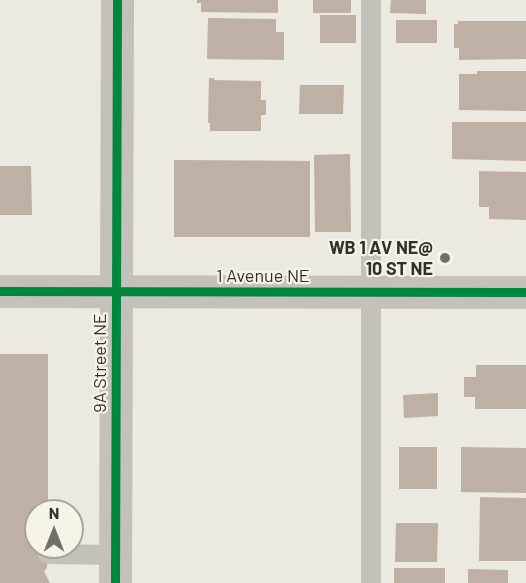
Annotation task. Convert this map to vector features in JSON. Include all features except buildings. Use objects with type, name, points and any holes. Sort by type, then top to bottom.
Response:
[{"type":"street","name":"9A Street NE","points":[[115,569],[117,0]]},
{"type":"street","name":"1 Avenue NE","points":[[0,291],[526,292]]},
{"type":"lane","points":[[371,0],[371,583]]},
{"type":"lane","points":[[70,559],[115,569]]},
{"type":"cycle path","points":[[115,583],[117,0]]},
{"type":"cycle path","points":[[0,291],[526,292]]},
{"type":"place","name":"WB 1 AV NE@ 10 ST NE","points":[[445,258]]}]
